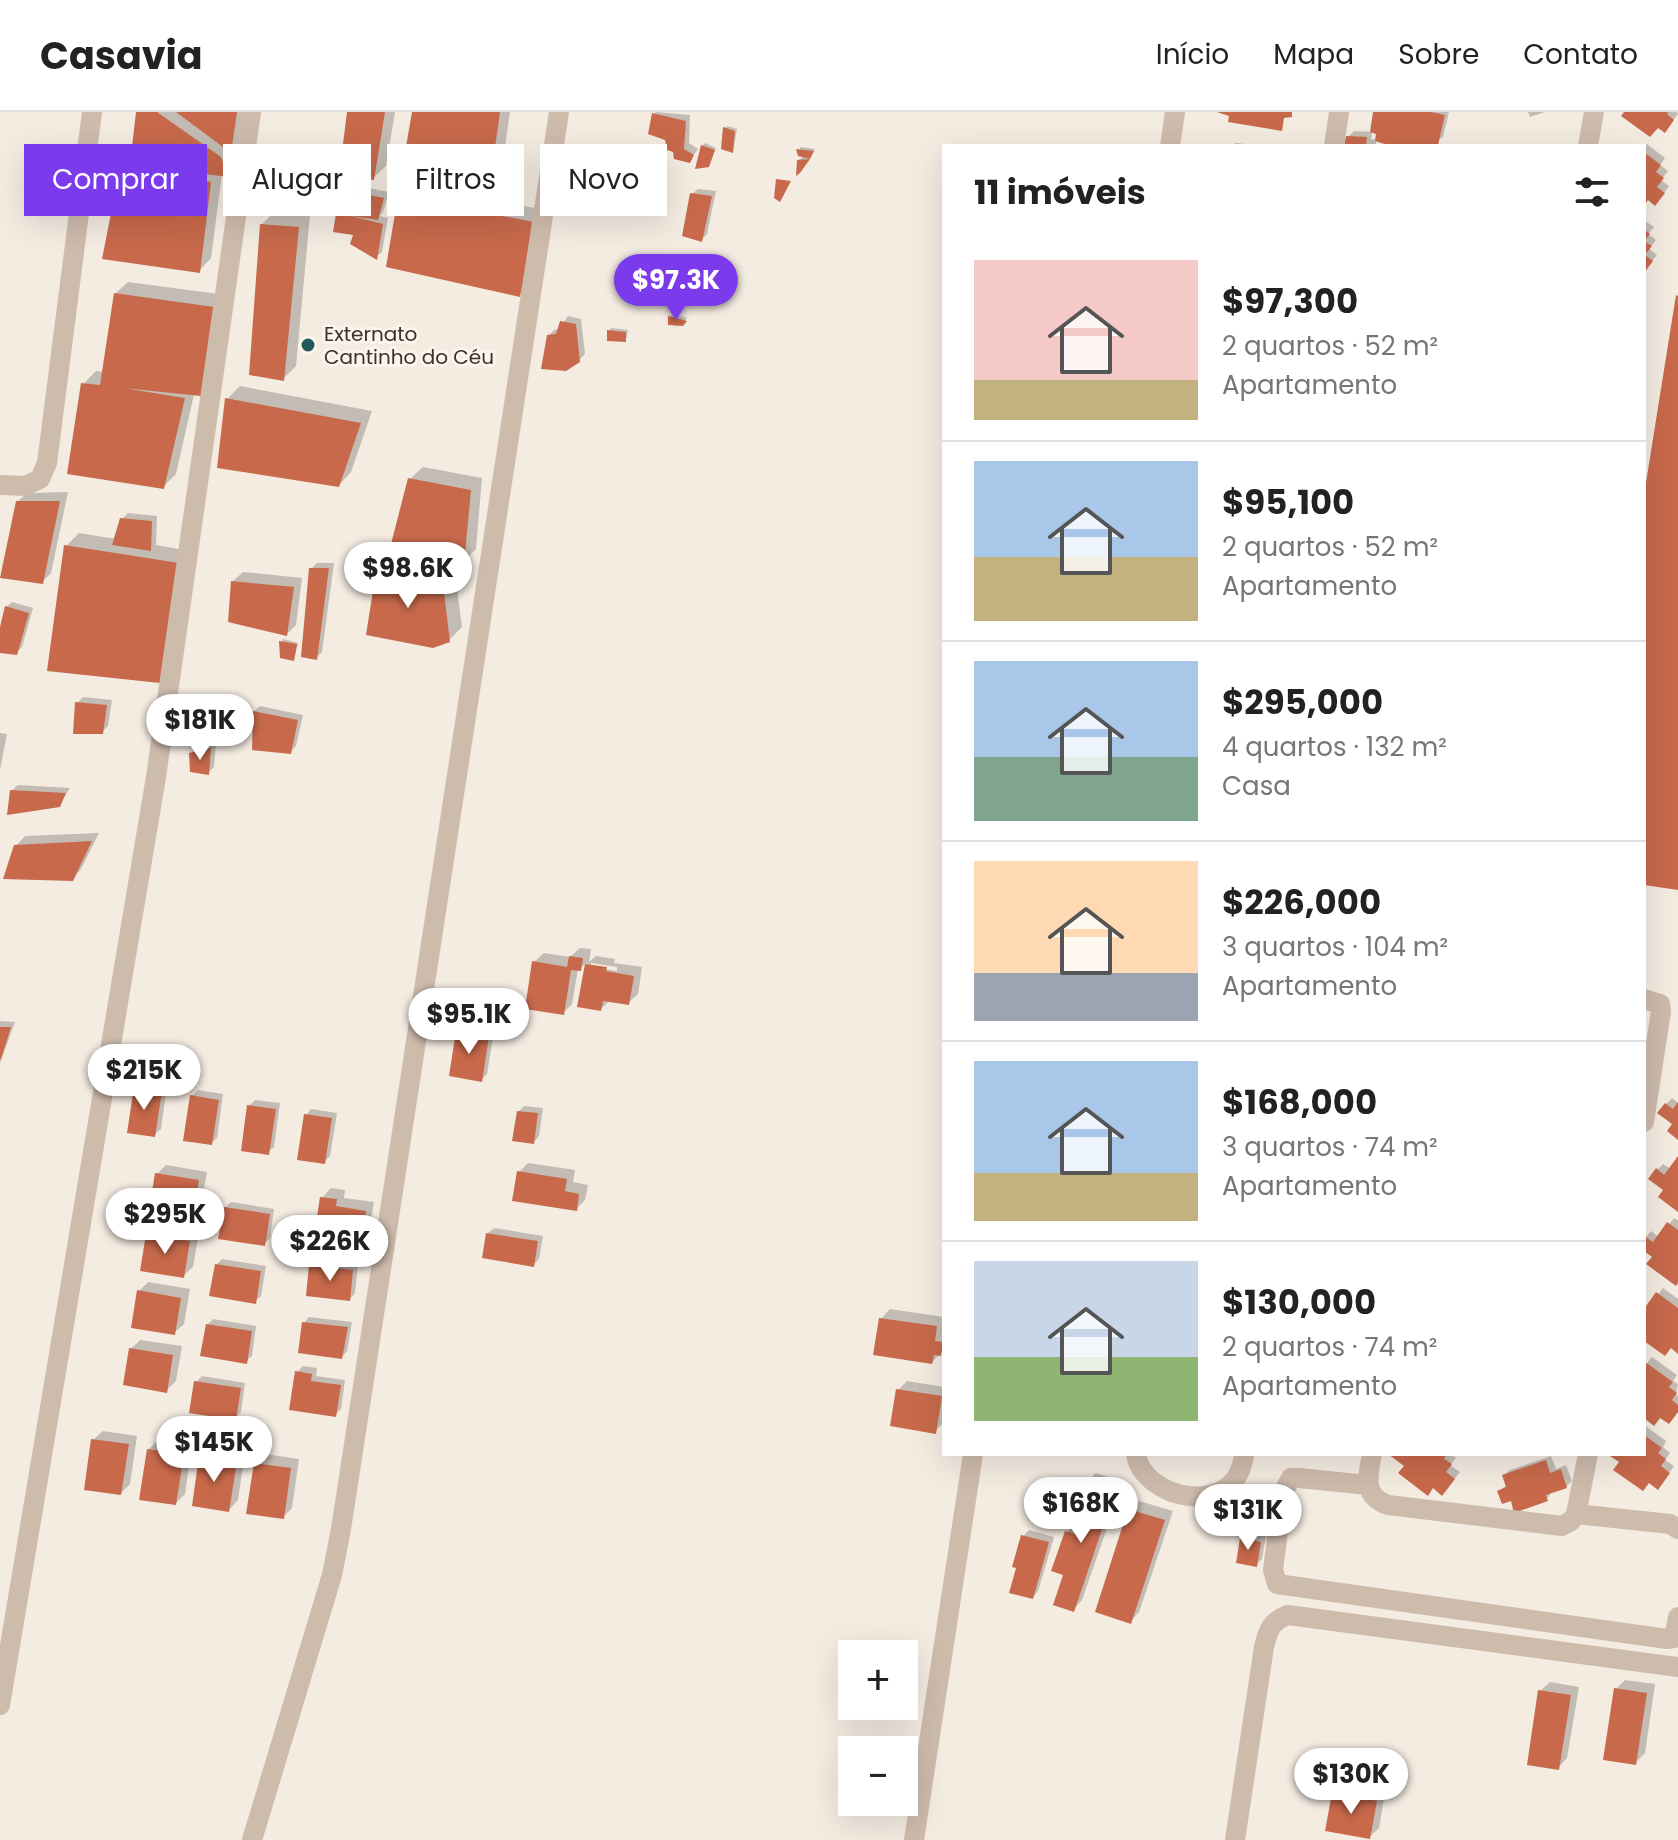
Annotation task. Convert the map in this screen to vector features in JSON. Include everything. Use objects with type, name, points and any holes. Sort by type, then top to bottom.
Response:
[{"type":"street","points":[[0,485],[25,486],[40,479],[47,463],[92,112]]},
{"type":"street","points":[[0,1705],[156,777],[251,112]]},
{"type":"street","points":[[252,1840],[332,1575],[341,1529],[559,112]]},
{"type":"street","points":[[1170,144],[1175,112]]},
{"type":"street","points":[[1334,144],[1339,112]]},
{"type":"street","points":[[1588,144],[1594,112]]},
{"type":"street","points":[[1646,1000],[1660,1004],[1661,1020],[1646,1110]]},
{"type":"street","points":[[914,1840],[973,1456]]},
{"type":"street","points":[[1136,1456],[1144,1476],[1162,1488],[1188,1496],[1215,1495],[1233,1485],[1244,1456]]},
{"type":"street","points":[[1372,1456],[1367,1475],[1369,1491],[1378,1501],[1388,1505],[1562,1526],[1576,1514],[1588,1456]]},
{"type":"street","points":[[1368,1485],[1299,1478],[1287,1481],[1273,1570],[1277,1584],[1671,1640],[1678,1617]]},
{"type":"street","points":[[1576,1514],[1670,1524],[1678,1529]]},
{"type":"street","points":[[1235,1840],[1264,1647],[1268,1630],[1275,1620],[1288,1615],[1678,1667]]},
{"type":"building","points":[[136,112],[157,112],[203,144],[132,144]]},
{"type":"building","points":[[176,112],[237,112],[232,144],[223,144],[223,147]]},
{"type":"building","points":[[347,112],[385,112],[374,180],[371,180],[371,144],[343,144]]},
{"type":"building","points":[[412,112],[500,112],[495,144],[406,144]]},
{"type":"building","points":[[1217,112],[1292,112],[1292,117],[1284,118],[1282,131],[1228,122],[1229,116]]},
{"type":"building","points":[[1373,112],[1431,112],[1445,115],[1438,144],[1385,144],[1375,141],[1376,134],[1370,132]]},
{"type":"building","points":[[1624,112],[1668,112],[1674,120],[1665,133],[1658,128],[1650,137],[1621,116]]},
{"type":"building","points":[[652,113],[686,121],[684,149],[694,155],[690,163],[674,159],[673,152],[667,150],[665,140],[648,134]]},
{"type":"building","points":[[723,127],[735,131],[733,153],[721,149]]},
{"type":"building","points":[[1346,136],[1367,137],[1366,144],[1344,144]]},
{"type":"building","points":[[701,145],[715,150],[709,167],[695,169]]},
{"type":"building","points":[[207,147],[221,157],[223,176],[207,174]]},
{"type":"building","points":[[796,149],[814,151],[810,159],[798,156]]},
{"type":"building","points":[[1646,154],[1661,165],[1656,172],[1664,178],[1657,187],[1665,193],[1655,206],[1648,200],[1646,203]]},
{"type":"building","points":[[810,159],[800,173],[796,176],[797,160]]},
{"type":"building","points":[[776,179],[791,181],[780,202],[774,198]]},
{"type":"building","points":[[207,181],[211,182],[207,215]]},
{"type":"building","points":[[690,193],[712,196],[702,242],[682,236]]},
{"type":"building","points":[[371,195],[384,198],[378,220],[351,216],[371,216]]},
{"type":"building","points":[[111,216],[207,216],[200,273],[102,259]]},
{"type":"building","points":[[336,216],[351,216],[383,224],[377,260],[350,244],[353,235],[333,232]]},
{"type":"building","points":[[395,216],[503,216],[534,222],[520,297],[386,267]]},
{"type":"building","points":[[260,224],[299,227],[284,381],[249,375]]},
{"type":"building","points":[[1646,256],[1653,261],[1646,270]]},
{"type":"building","points":[[114,293],[214,307],[201,396],[123,388],[185,398],[164,489],[67,474],[81,383],[100,385]]},
{"type":"building","points":[[1676,295],[1678,890],[1646,885],[1646,482]]},
{"type":"building","points":[[668,316],[687,321],[683,326],[668,325]]},
{"type":"building","points":[[560,321],[576,324],[580,362],[566,371],[541,369],[547,335],[556,334]]},
{"type":"building","points":[[607,330],[626,332],[626,342],[607,341]]},
{"type":"building","points":[[225,398],[361,423],[339,487],[217,468]]},
{"type":"building","points":[[408,478],[471,490],[464,564],[390,548]]},
{"type":"building","points":[[16,501],[60,501],[43,584],[0,578]]},
{"type":"building","points":[[120,518],[152,521],[151,551],[112,545]]},
{"type":"building","points":[[64,545],[179,563],[160,683],[47,671]]},
{"type":"building","points":[[377,565],[443,584],[450,642],[433,648],[366,635]]},
{"type":"building","points":[[309,568],[329,568],[317,660],[301,657]]},
{"type":"building","points":[[231,581],[294,587],[287,636],[228,622]]},
{"type":"building","points":[[5,606],[29,613],[17,655],[0,653],[0,627]]},
{"type":"building","points":[[279,641],[297,644],[294,661],[280,658]]},
{"type":"building","points":[[75,702],[107,705],[103,734],[73,734]]},
{"type":"building","points":[[253,711],[298,720],[291,754],[252,750]]},
{"type":"building","points":[[211,748],[209,775],[190,772],[189,753]]},
{"type":"building","points":[[10,790],[66,793],[60,807],[7,815]]},
{"type":"building","points":[[92,841],[73,881],[3,879],[14,845]]},
{"type":"building","points":[[569,956],[583,958],[581,971],[571,970],[564,1015],[525,1009],[532,961],[567,967]]},
{"type":"building","points":[[585,964],[634,976],[629,1005],[603,1001],[601,1011],[577,1007]]},
{"type":"building","points":[[502,992],[518,995],[516,1011],[500,1009]]},
{"type":"building","points":[[0,1027],[11,1027],[1,1059],[0,1059]]},
{"type":"building","points":[[456,1031],[489,1036],[482,1082],[449,1076]]},
{"type":"building","points":[[134,1087],[162,1091],[155,1137],[127,1133]]},
{"type":"building","points":[[190,1095],[219,1100],[212,1145],[183,1141]]},
{"type":"building","points":[[1678,1102],[1678,1140],[1667,1131],[1672,1124],[1657,1113],[1665,1103],[1673,1109]]},
{"type":"building","points":[[247,1105],[276,1109],[269,1155],[241,1151]]},
{"type":"building","points":[[517,1111],[538,1113],[534,1144],[512,1141]]},
{"type":"building","points":[[304,1114],[332,1118],[325,1164],[297,1160]]},
{"type":"building","points":[[1678,1156],[1678,1212],[1658,1197],[1663,1190],[1648,1179],[1656,1168],[1664,1175]]},
{"type":"building","points":[[517,1171],[567,1179],[565,1191],[579,1194],[577,1211],[512,1201]]},
{"type":"building","points":[[155,1173],[199,1180],[193,1218],[149,1210]]},
{"type":"building","points":[[320,1197],[337,1199],[336,1206],[366,1211],[361,1243],[314,1236]]},
{"type":"building","points":[[224,1207],[270,1214],[265,1246],[218,1239]]},
{"type":"building","points":[[1667,1222],[1678,1230],[1676,1286],[1646,1264],[1652,1257],[1646,1252],[1646,1237],[1653,1242]]},
{"type":"building","points":[[486,1233],[538,1241],[534,1267],[482,1258]]},
{"type":"building","points":[[146,1234],[190,1241],[184,1278],[140,1271]]},
{"type":"building","points":[[215,1264],[261,1271],[256,1304],[209,1296]]},
{"type":"building","points":[[309,1265],[353,1270],[350,1301],[306,1296]]},
{"type":"building","points":[[137,1290],[181,1298],[175,1335],[131,1328]]},
{"type":"building","points":[[1656,1292],[1678,1308],[1678,1354],[1671,1348],[1665,1356],[1646,1342],[1646,1306]]},
{"type":"building","points":[[879,1318],[937,1326],[935,1341],[942,1342],[942,1349],[941,1356],[934,1355],[932,1364],[873,1355]]},
{"type":"building","points":[[302,1322],[348,1327],[342,1359],[298,1353]]},
{"type":"building","points":[[206,1324],[252,1331],[247,1364],[200,1356]]},
{"type":"building","points":[[129,1348],[173,1355],[167,1393],[123,1385]]},
{"type":"building","points":[[1646,1363],[1673,1382],[1669,1387],[1677,1393],[1672,1400],[1678,1405],[1678,1412],[1669,1424],[1660,1418],[1654,1426],[1646,1420]]},
{"type":"building","points":[[295,1371],[312,1374],[311,1381],[341,1385],[336,1417],[289,1410]]},
{"type":"building","points":[[194,1381],[241,1388],[236,1420],[189,1413]]},
{"type":"building","points":[[896,1389],[942,1396],[936,1434],[890,1426]]},
{"type":"building","points":[[1646,1436],[1662,1448],[1658,1453],[1666,1459],[1661,1466],[1670,1473],[1658,1490],[1649,1483],[1643,1491],[1613,1470],[1619,1462],[1610,1456],[1646,1456]]},
{"type":"building","points":[[91,1439],[129,1444],[121,1495],[84,1490]]},
{"type":"building","points":[[147,1449],[184,1454],[176,1505],[139,1500]]},
{"type":"building","points":[[199,1456],[237,1461],[229,1512],[192,1506]]},
{"type":"building","points":[[1391,1456],[1446,1456],[1444,1459],[1452,1464],[1446,1472],[1455,1479],[1442,1496],[1433,1488],[1428,1496],[1398,1473],[1404,1466]]},
{"type":"building","points":[[1546,1460],[1550,1473],[1561,1469],[1567,1488],[1546,1495],[1548,1501],[1514,1513],[1511,1501],[1502,1504],[1497,1491],[1506,1487],[1502,1475]]},
{"type":"building","points":[[254,1463],[291,1468],[284,1519],[246,1514]]},
{"type":"building","points":[[1085,1481],[1115,1491],[1074,1612],[1053,1605],[1063,1575],[1051,1571],[1065,1531],[1078,1535],[1087,1509],[1077,1506]]},
{"type":"building","points":[[1128,1509],[1165,1520],[1131,1624],[1095,1612]]},
{"type":"building","points":[[1247,1509],[1267,1511],[1264,1536],[1244,1533]]},
{"type":"building","points":[[1021,1535],[1049,1542],[1033,1599],[1009,1593]]},
{"type":"building","points":[[1240,1538],[1261,1542],[1257,1567],[1236,1563]]},
{"type":"building","points":[[1614,1688],[1647,1693],[1636,1765],[1603,1760]]},
{"type":"building","points":[[1538,1690],[1571,1695],[1559,1770],[1527,1765]]},
{"type":"building","points":[[1332,1793],[1377,1801],[1370,1839],[1325,1831]]},
{"type":"place","name":"Externato Cantinho do Céu","points":[[308,345]]}]
